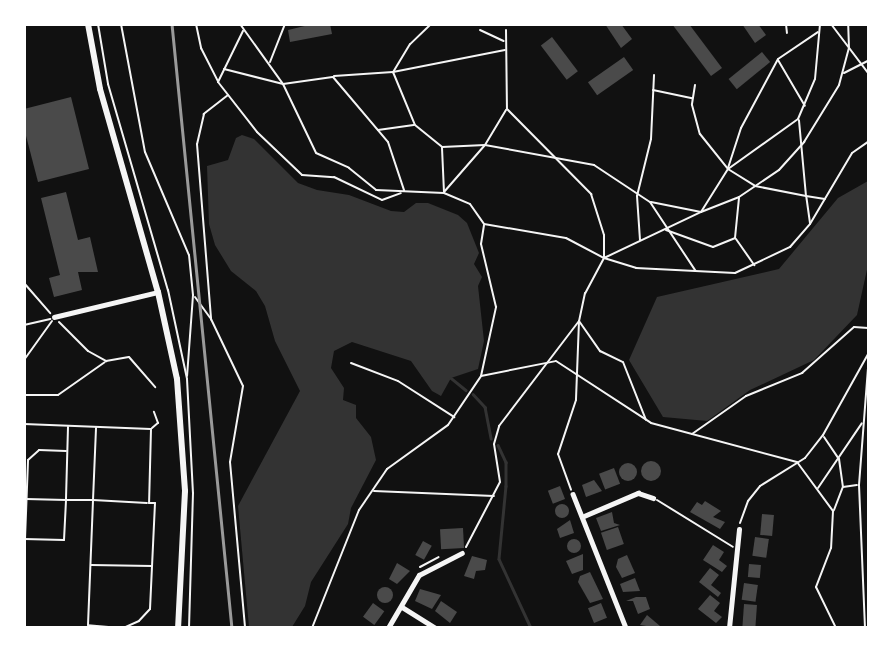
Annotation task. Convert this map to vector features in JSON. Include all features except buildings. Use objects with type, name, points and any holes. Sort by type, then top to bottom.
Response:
[{"type":"street","points":[[88,24],[100,89],[158,292],[182,418],[185,491],[178,628]]},
{"type":"street","points":[[464,24],[475,24]]},
{"type":"street","points":[[54,317],[158,292]]},
{"type":"street","points":[[584,516],[638,493],[653,498]]},
{"type":"street","points":[[573,494],[584,516],[625,628]]},
{"type":"street","points":[[729,628],[739,530]]},
{"type":"street","points":[[388,628],[429,566],[462,554]]},
{"type":"street","points":[[402,607],[435,628]]},
{"type":"path","points":[[121,24],[145,152],[189,255],[193,295],[187,379]]},
{"type":"path","points":[[196,24],[201,48],[218,82],[257,132],[302,175],[334,177],[382,200],[404,192]]},
{"type":"path","points":[[240,24],[283,84],[316,153],[349,168],[376,190],[444,193],[470,204],[484,224],[481,244],[496,307],[481,376],[454,418],[393,464],[356,516],[312,628]]},
{"type":"path","points":[[269,64],[285,24]]},
{"type":"path","points":[[393,72],[410,44],[431,24]]},
{"type":"path","points":[[786,24],[787,33]]},
{"type":"path","points":[[728,169],[798,119],[806,107],[814,79],[820,24]]},
{"type":"path","points":[[831,24],[869,72]]},
{"type":"path","points":[[604,258],[739,197],[804,142],[843,73],[849,48],[848,24]]},
{"type":"path","points":[[218,82],[244,30]]},
{"type":"path","points":[[480,30],[505,41]]},
{"type":"path","points":[[444,193],[485,145],[507,109],[506,30]]},
{"type":"path","points":[[701,212],[728,169],[741,128],[778,59],[819,31]]},
{"type":"path","points":[[224,69],[283,84],[333,76],[393,72],[505,50]]},
{"type":"path","points":[[778,59],[806,107]]},
{"type":"path","points":[[843,73],[869,61]]},
{"type":"path","points":[[393,72],[415,125],[442,147],[485,145],[551,153],[594,165],[637,196],[650,202],[701,212]]},
{"type":"path","points":[[640,241],[637,196],[651,139],[654,75]]},
{"type":"path","points":[[333,76],[388,142],[404,192]]},
{"type":"path","points":[[695,85],[693,99],[700,134],[728,169],[755,186],[826,200]]},
{"type":"path","points":[[653,90],[693,99]]},
{"type":"path","points":[[211,318],[197,144],[204,114],[228,95]]},
{"type":"path","points":[[507,109],[591,194],[604,235],[604,258],[585,293],[579,321],[578,376],[573,413],[558,454],[573,494]]},
{"type":"path","points":[[798,119],[804,142],[810,224]]},
{"type":"path","points":[[377,130],[415,125]]},
{"type":"path","points":[[484,224],[566,239],[604,258],[636,268],[735,273],[790,247],[826,200],[852,153],[869,142]]},
{"type":"path","points":[[442,147],[444,193]]},
{"type":"path","points":[[739,197],[735,238],[754,265]]},
{"type":"path","points":[[650,202],[665,229],[695,270]]},
{"type":"path","points":[[665,229],[713,247],[735,238]]},
{"type":"path","points":[[24,283],[88,351],[106,361]]},
{"type":"path","points":[[193,295],[220,330],[227,358],[243,386],[230,462],[244,628]]},
{"type":"path","points":[[24,325],[54,317]]},
{"type":"path","points":[[24,360],[54,317]]},
{"type":"path","points":[[462,554],[495,496],[500,482],[495,435],[545,362],[579,321]]},
{"type":"path","points":[[579,321],[600,351],[622,362],[646,420]]},
{"type":"path","points":[[691,435],[746,396],[802,373],[855,327],[869,328]]},
{"type":"path","points":[[739,530],[754,493],[797,462],[823,435],[869,354]]},
{"type":"path","points":[[24,395],[58,395],[106,361],[129,357],[155,387]]},
{"type":"path","points":[[481,376],[556,361],[646,420],[691,435],[797,462],[833,511]]},
{"type":"path","points":[[351,363],[398,381],[454,418]]},
{"type":"path","points":[[865,628],[859,485],[869,369]]},
{"type":"path","points":[[149,503],[151,429],[158,422],[153,412]]},
{"type":"path","points":[[817,488],[864,421]]},
{"type":"path","points":[[24,424],[151,429]]},
{"type":"path","points":[[67,450],[39,450],[28,460],[25,539],[64,540],[68,426]]},
{"type":"path","points":[[25,499],[93,500],[155,503],[150,609],[139,621],[121,628],[88,625],[90,565],[93,500],[96,427]]},
{"type":"path","points":[[823,435],[839,459],[843,487],[833,511],[831,548],[816,587],[836,628]]},
{"type":"path","points":[[843,487],[859,485]]},
{"type":"path","points":[[373,491],[495,496]]},
{"type":"path","points":[[653,498],[736,549]]},
{"type":"path","points":[[90,565],[152,566]]},
{"type":"shaded area","points":[[242,135],[254,139],[298,183],[317,190],[349,195],[391,211],[404,212],[416,203],[428,203],[458,215],[467,223],[479,253],[474,264],[482,277],[478,286],[484,341],[478,369],[451,378],[441,396],[432,391],[411,361],[352,342],[334,351],[331,368],[344,388],[343,400],[356,405],[356,418],[371,437],[376,460],[351,508],[348,524],[311,582],[305,606],[292,627],[249,627],[238,506],[300,391],[275,341],[265,306],[256,291],[231,271],[215,245],[209,224],[207,166],[228,160],[236,138]]},
{"type":"shaded area","points":[[868,181],[868,265],[857,315],[814,360],[750,390],[707,421],[663,417],[629,360],[657,297],[779,269],[838,198]]},
{"type":"waterway","points":[[451,378],[466,390]]},
{"type":"waterway","points":[[473,394],[485,407],[491,438]]},
{"type":"waterway","points":[[498,445],[506,462],[499,559],[531,628]]},
{"type":"railway","points":[[172,24],[232,628]]}]
